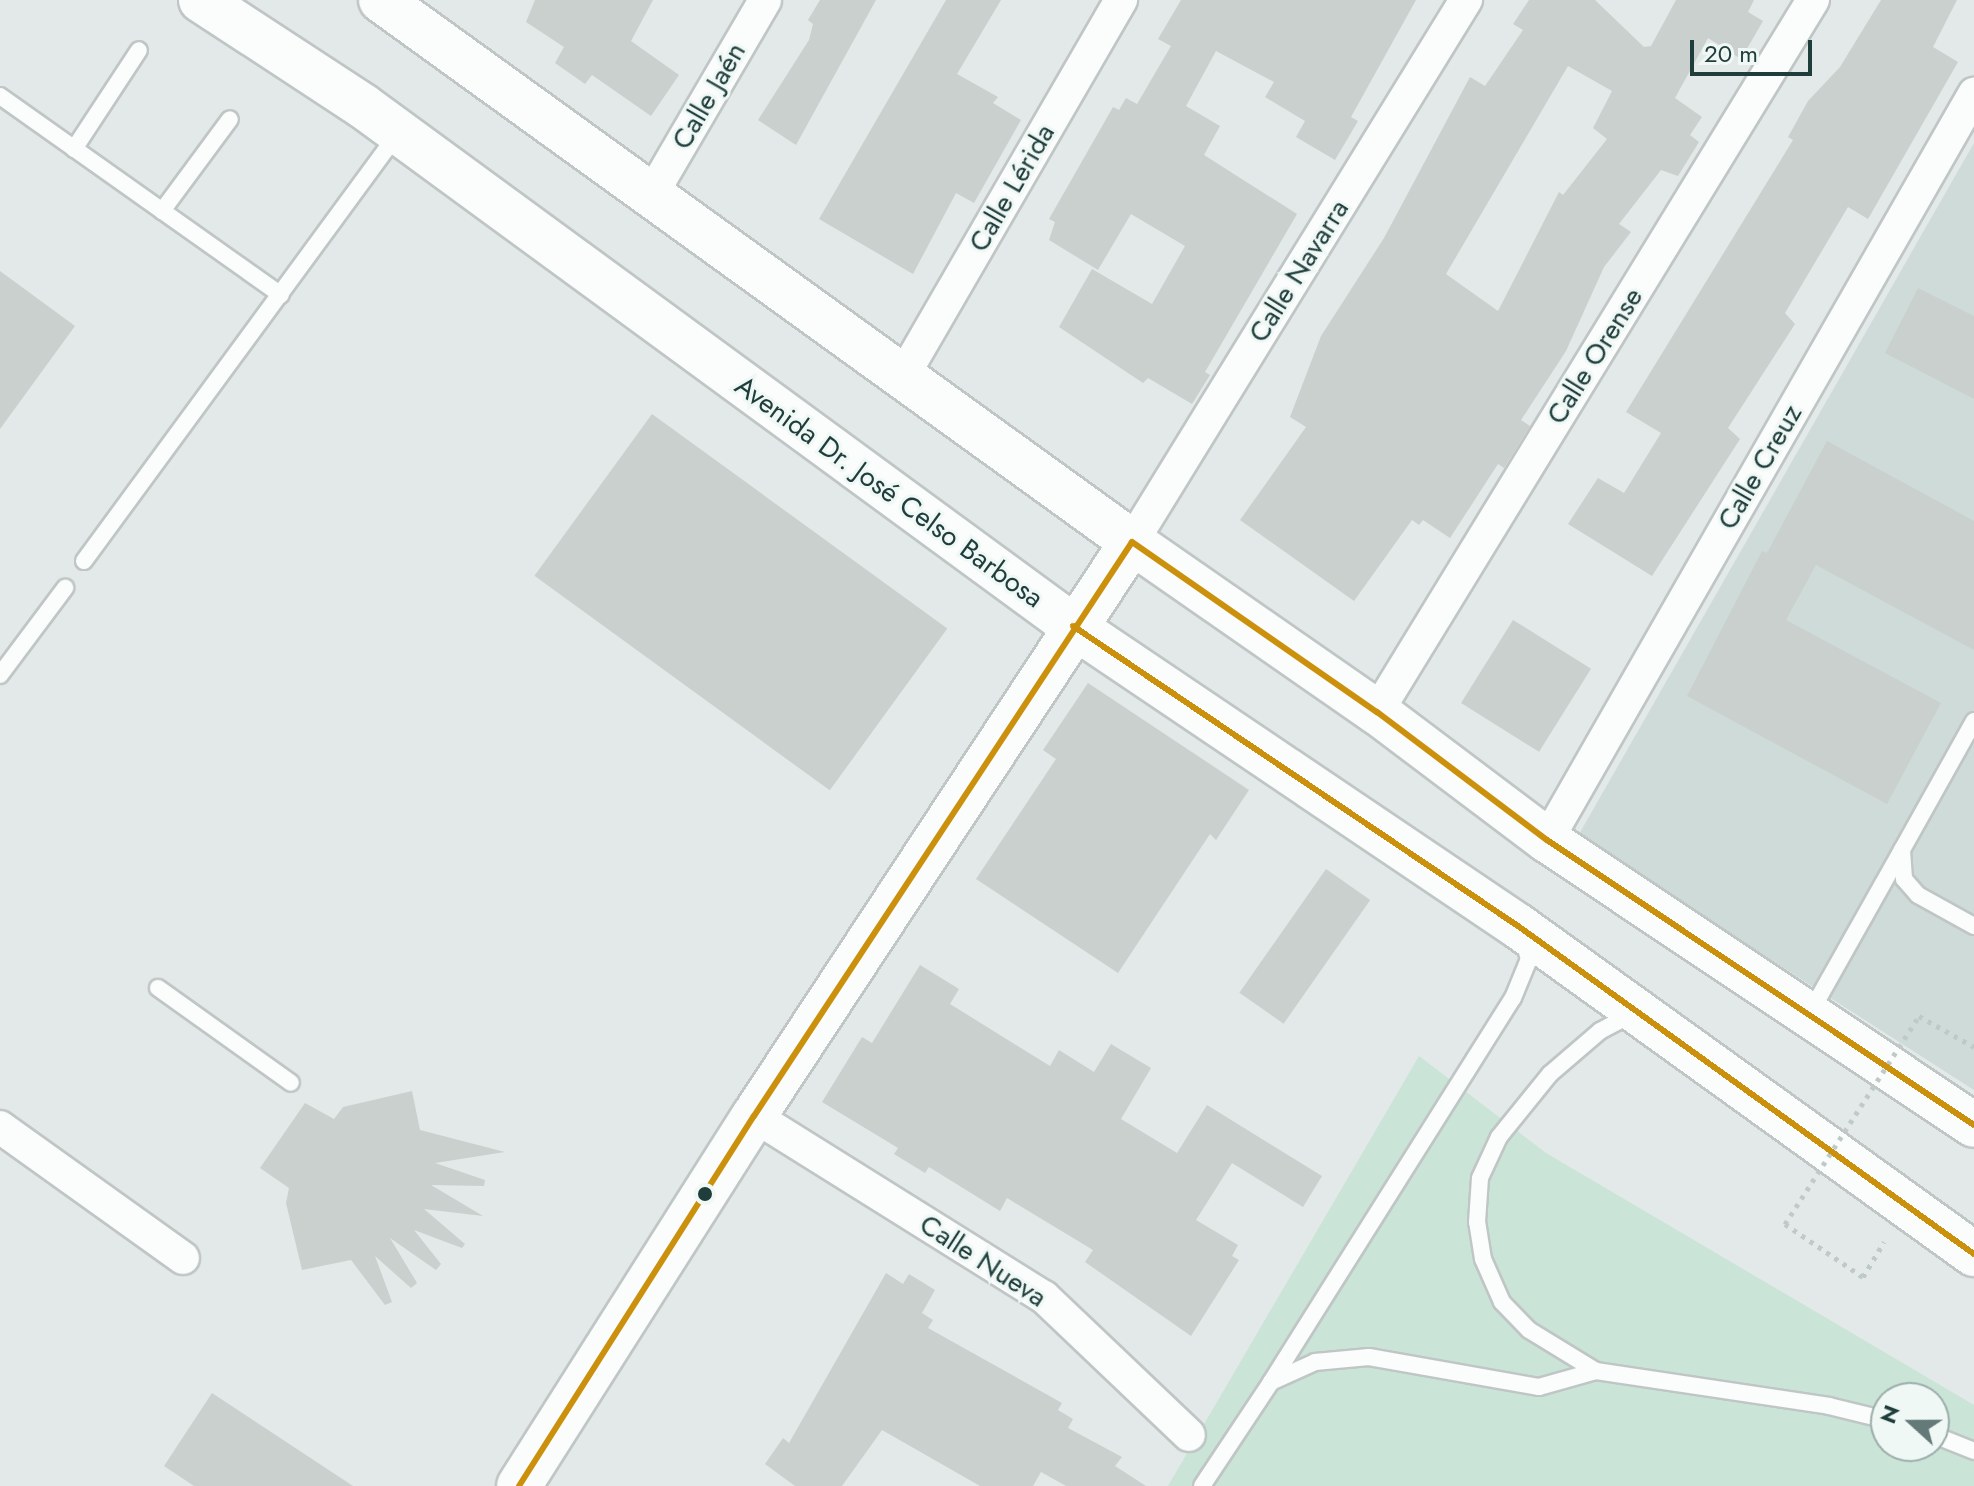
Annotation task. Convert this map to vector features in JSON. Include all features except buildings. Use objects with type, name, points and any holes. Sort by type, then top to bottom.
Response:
[{"type":"main road","name":"Avenida Dr. José Celso Barbosa","points":[[201,0],[398,132],[1073,626],[1518,926],[1974,1254]]},
{"type":"main road","points":[[401,5],[903,376],[1132,542],[1377,712],[1547,840],[1974,1125]]},
{"type":"main road","points":[[519,1486],[754,1116],[1073,626],[1132,542]]},
{"type":"street","name":"Calle Jaén","points":[[653,192],[765,0]]},
{"type":"street","name":"Calle Lérida","points":[[903,376],[1121,0]]},
{"type":"street","name":"Calle Navarra","points":[[1132,542],[1466,0]]},
{"type":"street","name":"Calle Orense","points":[[1377,712],[1813,0]]},
{"type":"street","name":"Calle Creuz","points":[[1547,840],[1974,94]]},
{"type":"street","name":"Calle Nueva","points":[[754,1116],[1044,1297],[1189,1435]]},
{"type":"street","points":[[0,1127],[183,1258]]},
{"type":"lane","points":[[74,149],[139,50]]},
{"type":"lane","points":[[0,96],[281,295]]},
{"type":"lane","points":[[162,211],[230,119]]},
{"type":"lane","points":[[84,561],[398,132]]},
{"type":"lane","points":[[0,675],[65,588]]},
{"type":"lane","points":[[1809,1014],[1974,721]]},
{"type":"lane","points":[[1902,850],[1904,879],[1918,895],[1974,926]]},
{"type":"lane","points":[[1202,1486],[1513,998],[1529,959],[1518,926]]},
{"type":"lane","points":[[158,988],[291,1083]]},
{"type":"lane","points":[[1638,1011],[1600,1031],[1550,1074],[1499,1137],[1480,1178],[1477,1222],[1483,1259],[1502,1302],[1529,1330],[1596,1371],[1829,1406],[1870,1416]]},
{"type":"lane","points":[[1271,1382],[1315,1362],[1369,1357],[1539,1387],[1596,1371]]},
{"type":"lane","points":[[1950,1441],[1974,1451]]},
{"type":"path","points":[[1863,1277],[1785,1224],[1919,1016],[1974,1047]]},
{"type":"shaded area","points":[[1974,143],[1974,1090],[1578,836]]},
{"type":"green space","points":[[1419,1056],[1546,1153],[1935,1382],[1870,1382],[1870,1462],[1950,1462],[1950,1391],[1974,1405],[1974,1486],[1168,1486]]},
{"type":"transit line","points":[[519,1486],[754,1116],[1132,542],[1377,712],[1547,840],[1974,1125]]},
{"type":"transit line","points":[[1073,626],[1518,926],[1974,1254]]}]
